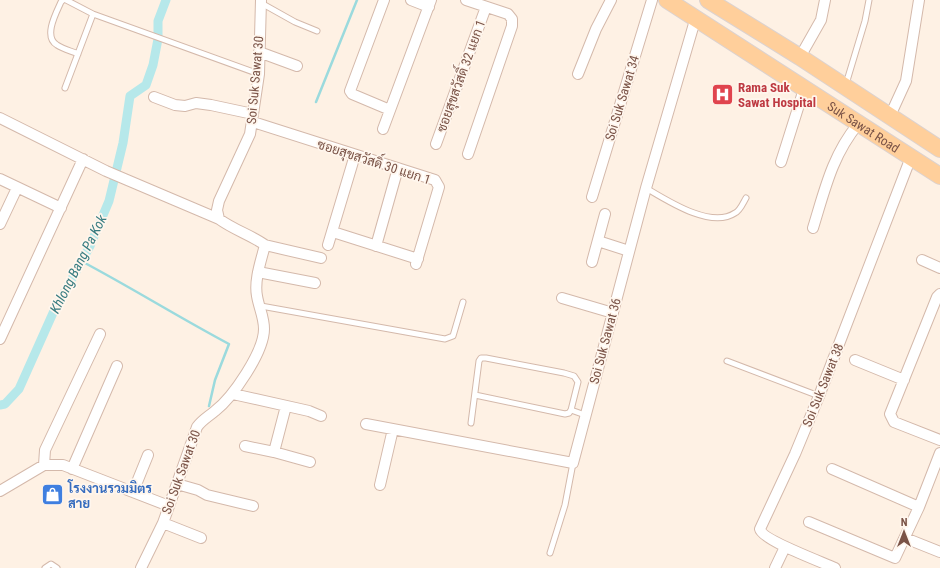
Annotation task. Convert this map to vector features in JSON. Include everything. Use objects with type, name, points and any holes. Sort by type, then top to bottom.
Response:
[{"type":"main road","name":"Suk Sawat Road","points":[[667,0],[696,17],[804,89],[940,176]]},
{"type":"main road","name":"Suk Sawat Road","points":[[708,0],[800,57],[940,149]]},
{"type":"street","points":[[384,0],[350,90],[352,94],[390,110]]},
{"type":"street","points":[[383,129],[430,3],[411,0]]},
{"type":"street","points":[[466,0],[508,14],[512,19],[512,26],[468,154]]},
{"type":"street","points":[[578,74],[611,0]]},
{"type":"street","name":"Soi Suk Sawat 34","points":[[592,197],[652,0]]},
{"type":"street","points":[[800,57],[821,20],[825,0]]},
{"type":"street","points":[[890,116],[906,81],[919,0]]},
{"type":"street","name":"Soi Suk Sawat 30","points":[[219,219],[219,201],[250,134],[259,74],[261,2]]},
{"type":"street","name":"ซอยสุขสวัสดิ์ 32 แยก 1","points":[[436,144],[486,7]]},
{"type":"street","name":"Soi Suk Sawat 36","points":[[573,463],[646,188],[696,17]]},
{"type":"street","points":[[259,52],[297,66]]},
{"type":"street","points":[[781,162],[804,89]]},
{"type":"street","name":"ซอยสุขสวัสดิ์ 30 แยก 1","points":[[154,97],[175,105],[185,106],[196,103],[211,105],[253,118],[355,155],[435,180],[438,187],[417,261],[376,246]]},
{"type":"street","points":[[0,118],[106,171],[219,219],[228,226],[256,238],[266,245],[321,258]]},
{"type":"street","points":[[813,228],[836,157],[845,140],[858,124]]},
{"type":"street","points":[[328,245],[355,155]]},
{"type":"street","name":"Soi Suk Sawat 38","points":[[835,568],[786,547],[762,533],[760,529],[795,454],[819,396],[911,157]]},
{"type":"street","points":[[0,339],[83,159]]},
{"type":"street","points":[[332,232],[376,246],[398,168]]},
{"type":"street","points":[[0,179],[16,188],[61,208]]},
{"type":"street","points":[[0,224],[16,188]]},
{"type":"street","points":[[592,262],[605,214]]},
{"type":"street","points":[[598,241],[629,251]]},
{"type":"street","name":"Soi Suk Sawat 30","points":[[141,568],[163,523],[197,427],[204,418],[215,412],[233,394],[246,375],[263,338],[264,330],[261,306],[257,297],[258,272],[266,245]]},
{"type":"street","points":[[922,260],[940,268]]},
{"type":"street","points":[[258,272],[315,283]]},
{"type":"street","points":[[940,294],[890,414],[894,422],[940,440]]},
{"type":"street","points":[[562,298],[613,313]]},
{"type":"street","points":[[44,465],[45,450],[100,334]]},
{"type":"street","points":[[855,360],[904,380]]},
{"type":"street","points":[[72,469],[117,366]]},
{"type":"street","points":[[233,394],[309,411],[321,416]]},
{"type":"street","points":[[274,452],[286,406]]},
{"type":"street","points":[[366,424],[573,463]]},
{"type":"street","points":[[380,485],[393,429]]},
{"type":"street","points":[[245,446],[310,462]]},
{"type":"street","points":[[809,522],[895,558],[919,507],[940,453]]},
{"type":"street","points":[[133,492],[148,455]]},
{"type":"street","points":[[0,491],[44,465],[63,465],[169,506]]},
{"type":"street","points":[[832,469],[919,507]]},
{"type":"street","points":[[177,484],[198,490],[207,496],[253,506]]},
{"type":"street","points":[[163,523],[201,538]]},
{"type":"street","points":[[905,538],[940,552]]},
{"type":"street","points":[[774,568],[786,547]]},
{"type":"lane","points":[[78,54],[56,45],[51,37],[52,25],[61,2],[65,0],[93,14],[259,74]]},
{"type":"lane","points":[[845,87],[865,21],[868,0]]},
{"type":"lane","points":[[261,2],[295,22],[317,31]]},
{"type":"lane","points":[[65,88],[93,14]]},
{"type":"lane","points":[[646,188],[670,202],[706,217],[712,218],[723,219],[737,213],[746,198]]},
{"type":"lane","points":[[261,306],[445,339],[453,336],[463,302]]},
{"type":"lane","points":[[471,423],[479,362],[481,358],[564,373],[574,376],[578,382],[571,410],[569,413],[565,414],[475,395]]},
{"type":"lane","points":[[728,361],[819,396]]},
{"type":"lane","points":[[571,410],[585,415]]},
{"type":"lane","points":[[550,553],[564,505],[573,463]]},
{"type":"lane","points":[[45,568],[52,564],[57,568]]},
{"type":"waterway","name":"Khlong Bang Pa Kok","points":[[0,405],[5,404],[19,389],[53,313],[90,246],[109,201],[123,143],[130,96],[146,85],[153,65],[158,39],[158,21],[166,0]]},
{"type":"waterway","points":[[316,102],[357,0]]},
{"type":"waterway","points":[[83,262],[229,344],[215,380],[209,406]]},
{"type":"place","name":"Rama Suk Sawat Hospital","points":[[722,94]]},
{"type":"place","name":"โรงงานรวมมิตร สาย","points":[[53,495]]}]
